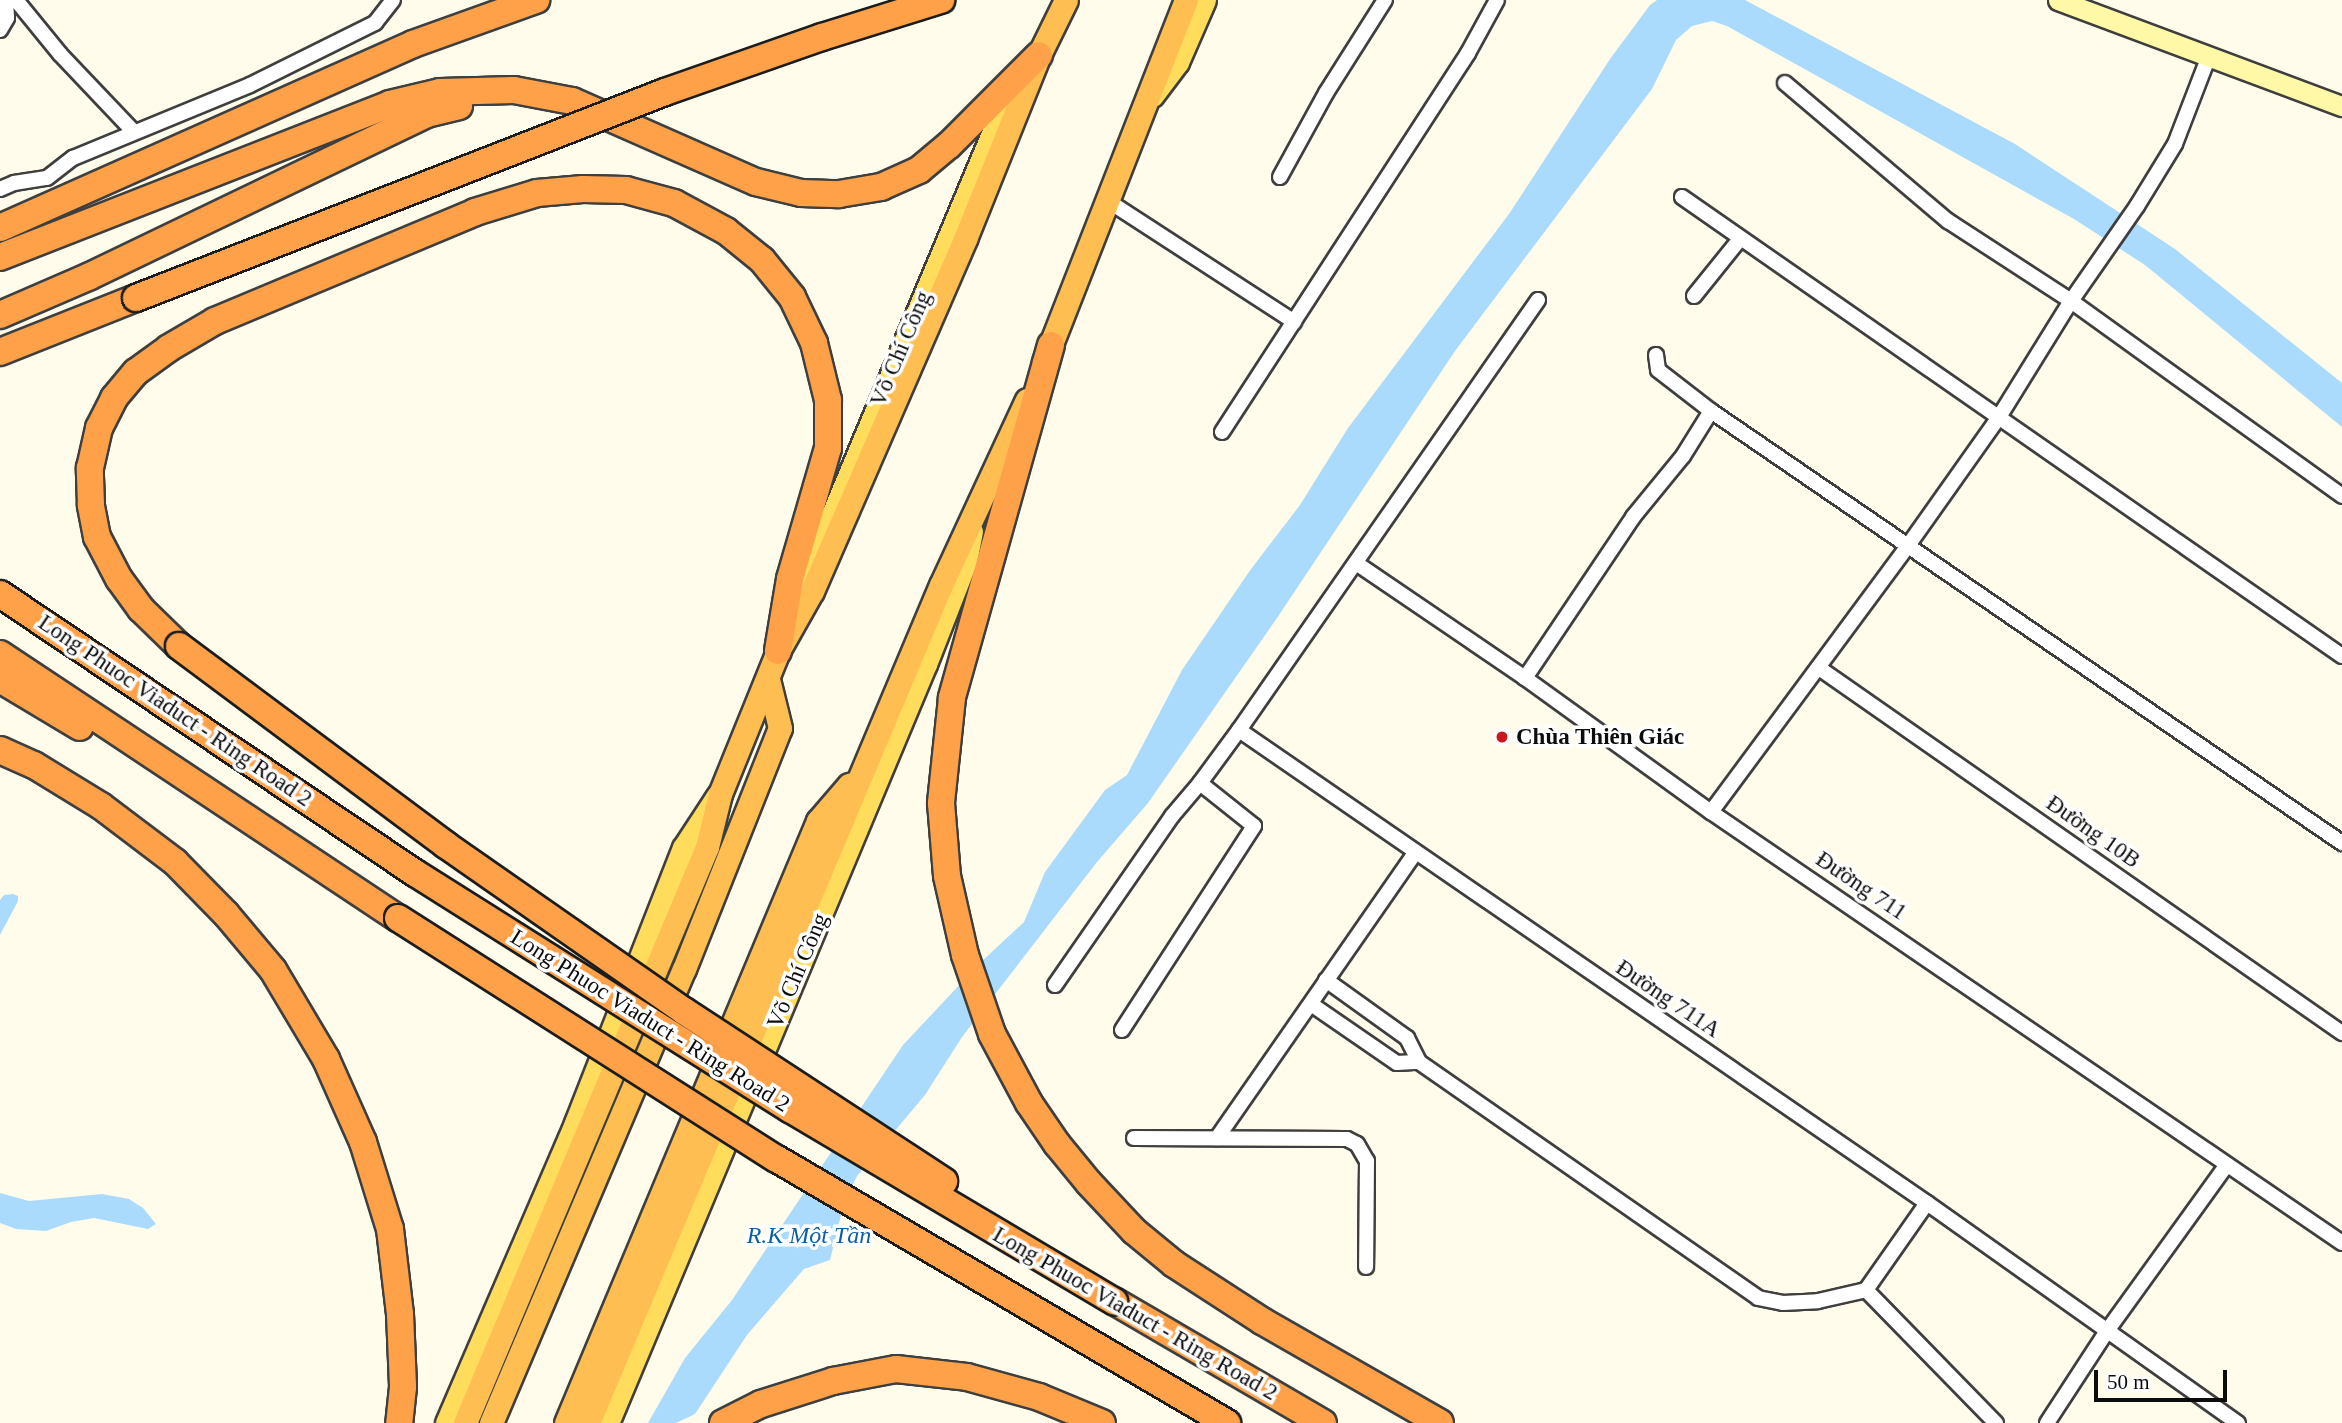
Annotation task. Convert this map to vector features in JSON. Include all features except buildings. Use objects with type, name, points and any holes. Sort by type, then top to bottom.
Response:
[{"type":"highway","points":[[0,352],[665,92],[822,37],[940,0]]},
{"type":"highway","name":"Võ Chí Công","points":[[465,1423],[708,847],[720,794],[778,651],[812,591],[965,239],[1039,55],[1066,0]]},
{"type":"highway","name":"Võ Chí Công","points":[[588,1423],[941,585],[1051,345],[1186,0]]},
{"type":"highway","points":[[0,228],[413,44],[528,2]]},
{"type":"highway","points":[[0,257],[390,104],[440,92],[514,90],[572,101],[756,182],[801,193],[839,194],[881,187],[919,170],[949,145],[1039,55]]},
{"type":"highway","points":[[0,316],[427,114],[468,104],[513,99],[572,101]]},
{"type":"highway","points":[[778,651],[790,579],[828,448],[828,400],[814,343],[792,297],[761,260],[726,231],[674,203],[626,190],[583,189],[537,193],[475,212],[215,321],[169,348],[136,372],[114,398],[99,428],[90,468],[90,505],[97,537],[119,579],[141,609],[179,646],[458,853],[684,1011],[941,1179],[1114,1301]]},
{"type":"highway","points":[[1051,345],[952,698],[942,803],[947,876],[965,955],[992,1034],[1029,1103],[1057,1144],[1088,1184],[1134,1231],[1174,1264],[1262,1321],[1440,1423]]},
{"type":"highway","name":"Long Phuoc Viaduct - Ring Road 2","points":[[0,594],[415,873],[790,1109],[1320,1422]]},
{"type":"highway","name":"Long Phuoc Viaduct - Ring Road 2","points":[[0,654],[398,918],[777,1159],[1227,1423]]},
{"type":"highway","points":[[0,679],[398,918]]},
{"type":"highway","points":[[491,1423],[668,1007],[780,728],[768,679]]},
{"type":"highway","points":[[0,750],[34,765],[101,806],[175,862],[226,914],[273,970],[326,1059],[363,1142],[390,1229],[400,1314],[402,1387],[399,1423]]},
{"type":"highway","name":"Võ Chí Công","points":[[566,1423],[818,821],[865,767]]},
{"type":"highway","points":[[723,1423],[761,1404],[821,1385],[896,1369],[967,1377],[1039,1398],[1102,1423]]},
{"type":"main road","name":"Võ Chí Công","points":[[1145,102],[1177,62],[1204,0]]},
{"type":"main road","points":[[2058,0],[2342,106]]},
{"type":"main road","name":"Võ Chí Công","points":[[607,1423],[930,652],[965,562],[975,515]]},
{"type":"main road","name":"Võ Chí Công","points":[[447,1423],[576,1124],[684,848],[720,794]]},
{"type":"street","points":[[0,30],[7,18],[6,0]]},
{"type":"street","points":[[16,0],[60,54],[133,131]]},
{"type":"street","points":[[0,189],[13,183],[47,178],[73,158],[250,85],[375,23],[393,0]]},
{"type":"street","points":[[1280,177],[1326,93],[1385,0]]},
{"type":"street","points":[[1222,432],[1461,64],[1497,0]]},
{"type":"street","points":[[1712,812],[1907,547],[1998,417],[2071,301],[2137,206],[2175,145],[2209,57]]},
{"type":"street","points":[[1785,83],[1948,221],[2071,301],[2342,496]]},
{"type":"street","points":[[1682,197],[2342,656]]},
{"type":"street","points":[[1108,201],[1294,322]]},
{"type":"street","points":[[1694,296],[1740,239]]},
{"type":"street","points":[[1055,985],[1172,816],[1239,730],[1538,300]]},
{"type":"street","points":[[1656,355],[1658,370],[1711,411],[2342,843]]},
{"type":"street","points":[[1525,678],[1633,517],[1683,456],[1711,411]]},
{"type":"street","name":"Đường 711","points":[[1356,563],[1525,678],[1712,812],[2342,1243]]},
{"type":"street","name":"Đường 10B","points":[[1819,668],[2342,1033]]},
{"type":"street","name":"Đường 711A","points":[[1239,730],[1927,1203],[2238,1423]]},
{"type":"street","points":[[1122,1030],[1254,826],[1200,783]]},
{"type":"street","points":[[1217,1138],[1415,853]]},
{"type":"street","points":[[1326,980],[1407,1038],[1419,1062],[1758,1298],[1783,1303],[1818,1301],[1866,1290],[1927,1203]]},
{"type":"street","points":[[1311,1004],[1397,1063],[1419,1062]]},
{"type":"street","points":[[1134,1138],[1348,1139],[1357,1144],[1367,1161],[1366,1267]]},
{"type":"street","points":[[2047,1423],[2107,1331],[2226,1166]]},
{"type":"street","points":[[1866,1290],[1996,1423]]},
{"type":"water","name":"R.K Một Tần","points":[[1657,0],[1745,0],[2015,144],[2175,249],[2342,383],[2342,427],[2145,265],[2074,219],[1727,26],[1712,21],[1692,26],[1676,40],[1652,89],[1455,351],[1277,618],[1148,803],[1097,862],[962,1037],[925,1095],[857,1176],[844,1203],[830,1260],[804,1269],[747,1335],[695,1414],[676,1423],[648,1423],[685,1358],[732,1300],[903,1045],[980,963],[1024,922],[1045,872],[1105,790],[1127,775],[1182,670],[1251,569],[1300,505],[1348,428],[1509,214],[1610,59],[1650,5]]},
{"type":"water","points":[[4,895],[18,896],[18,901],[0,935],[0,900]]},
{"type":"water","points":[[0,1193],[29,1201],[102,1194],[129,1199],[143,1208],[156,1224],[148,1229],[94,1218],[71,1222],[46,1231],[16,1229],[0,1223]]},
{"type":"place","name":"Chùa Thiên Giác","points":[[1502,737]]}]
